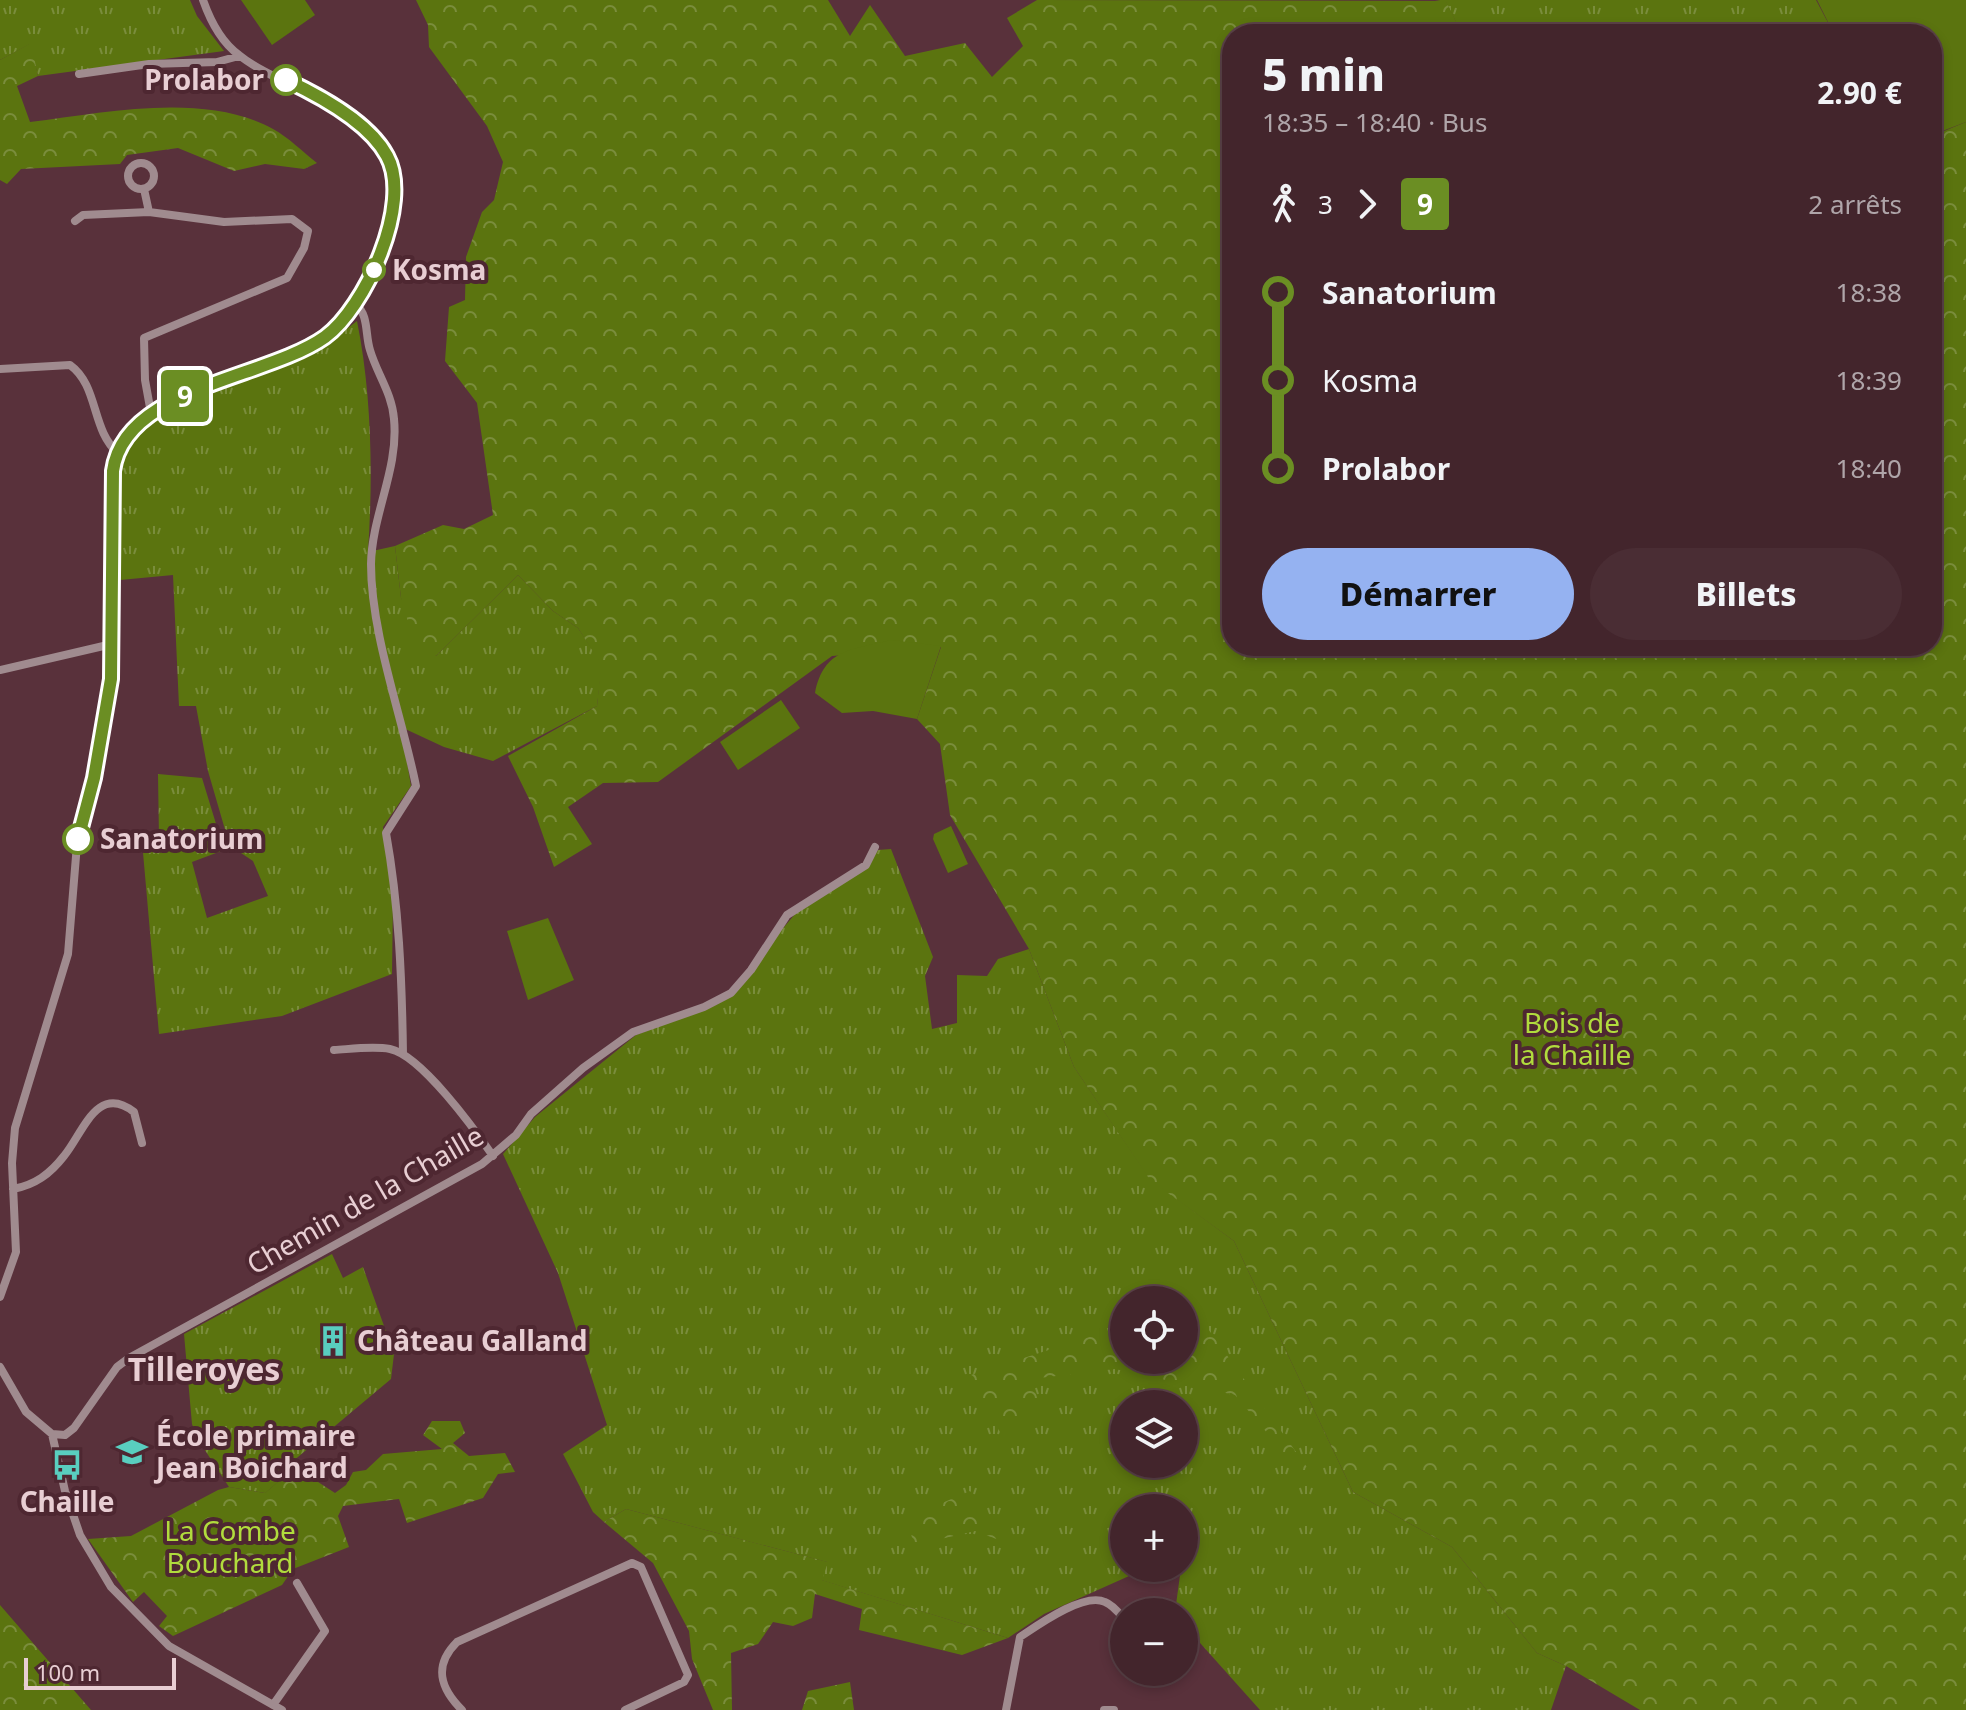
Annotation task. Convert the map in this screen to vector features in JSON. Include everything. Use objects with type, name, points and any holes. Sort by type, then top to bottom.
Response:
[{"type":"street","points":[[0,1297],[16,1252],[13,1189],[15,1128],[68,954],[77,844],[109,698],[113,471],[118,453],[129,433],[151,413],[171,401],[300,354],[329,334],[356,305],[390,222],[394,190],[387,156],[365,132],[330,104],[239,56],[222,37],[203,0]]},
{"type":"street","points":[[79,74],[149,64],[217,62],[239,56]]},
{"type":"street","points":[[144,189],[149,212]]},
{"type":"street","points":[[75,221],[83,215],[149,212],[224,222],[292,219],[308,231],[304,248],[287,278],[144,338],[151,413]]},
{"type":"street","points":[[356,305],[363,311],[370,351],[384,379],[394,416],[391,467],[373,537],[371,562],[372,602],[405,727],[416,786],[386,833],[398,900],[396,931],[403,1054]]},
{"type":"street","points":[[0,369],[70,365],[84,375],[107,444],[118,453]]},
{"type":"street","points":[[0,670],[112,644]]},
{"type":"street","name":"Chemin de la Chaille","points":[[52,1434],[65,1435],[74,1428],[117,1367],[129,1358],[446,1186],[493,1156],[541,1105],[633,1032],[704,1007],[731,993],[751,970],[787,915],[859,870],[875,847]]},
{"type":"street","points":[[334,1050],[390,1049],[403,1054],[461,1110],[493,1156]]},
{"type":"street","points":[[13,1189],[35,1184],[45,1176],[62,1158],[95,1109],[106,1103],[122,1104],[134,1112],[142,1143]]},
{"type":"street","points":[[0,1367],[26,1412],[52,1434],[65,1491],[80,1535],[111,1587],[169,1646],[282,1710]]},
{"type":"street","points":[[462,1710],[448,1697],[440,1677],[444,1659],[457,1642],[632,1563],[641,1567],[688,1675],[684,1682],[625,1710]]},
{"type":"street","points":[[273,1705],[325,1631],[297,1583]]},
{"type":"street","points":[[1006,1710],[1020,1637],[1043,1621],[1090,1599],[1104,1601],[1110,1606]]},
{"type":"green space","points":[[0,0],[190,0],[197,16],[224,51],[38,76],[30,44],[0,60]]},
{"type":"green space","points":[[241,0],[305,0],[315,15],[272,45]]},
{"type":"green space","name":"Bois de la Chaille","points":[[416,0],[828,0],[850,36],[870,5],[905,56],[965,43],[992,77],[1023,46],[1007,18],[1037,0],[1446,1],[1457,24],[1222,24],[1222,656],[1942,656],[1942,132],[1966,122],[1966,1710],[1640,1710],[1566,1666],[1537,1653],[1452,1547],[1353,1492],[1234,1241],[1150,1180],[1074,1067],[1029,949],[950,815],[940,744],[917,719],[941,647],[832,656],[658,782],[603,783],[568,807],[592,844],[554,867],[533,807],[508,756],[597,706],[601,664],[578,628],[553,611],[518,575],[436,656],[413,639],[401,598],[395,546],[443,525],[464,529],[493,515],[477,403],[445,361],[449,307],[465,300],[466,257],[482,212],[494,200],[503,162],[487,126],[429,47],[428,25]]},
{"type":"green space","points":[[1435,0],[1816,0],[1829,24],[1457,24],[1446,2]]},
{"type":"green space","points":[[1817,0],[1966,0],[1966,122],[1942,131],[1942,24],[1829,24]]},
{"type":"green space","points":[[31,43],[38,76],[17,86],[30,122],[153,108],[216,111],[246,117],[273,129],[317,163],[304,169],[265,164],[234,171],[178,148],[127,155],[120,164],[21,169],[7,184],[0,180],[0,60]]},
{"type":"green space","points":[[357,321],[366,378],[370,436],[368,552],[395,546],[401,598],[436,656],[518,575],[553,611],[578,628],[602,664],[597,706],[493,761],[444,747],[401,727],[411,786],[383,827],[393,899],[392,974],[282,1016],[159,1034],[142,841],[159,838],[158,774],[202,778],[224,850],[192,862],[207,918],[268,896],[253,861],[232,847],[226,833],[208,771],[196,706],[179,706],[173,575],[120,580],[117,482],[120,459],[151,418],[319,350]]},
{"type":"green space","points":[[891,640],[941,646],[917,719],[873,711],[842,713],[815,693],[819,678],[833,659],[852,649]]},
{"type":"green space","points":[[781,700],[800,728],[738,770],[720,742]]},
{"type":"green space","points":[[951,826],[968,864],[948,873],[933,839],[934,834]]},
{"type":"green space","points":[[891,849],[933,957],[925,976],[932,1029],[957,1023],[957,975],[987,976],[998,959],[1029,949],[1074,1067],[1150,1179],[1234,1241],[1353,1492],[1452,1547],[1537,1653],[1566,1666],[1551,1710],[1260,1710],[1198,1641],[1198,1598],[1177,1598],[1179,1582],[1198,1582],[1198,1494],[1110,1494],[1110,1582],[1116,1582],[1044,1614],[1008,1638],[821,1580],[827,1562],[626,1509],[604,1522],[593,1512],[563,1454],[607,1425],[558,1273],[503,1154],[535,1117],[636,1035],[718,1004],[802,906],[859,873],[878,850]]},
{"type":"green space","points":[[548,918],[574,980],[528,1000],[507,931]]},
{"type":"green space","points":[[332,1254],[343,1278],[363,1267],[394,1354],[391,1379],[292,1462],[295,1467],[265,1493],[229,1487],[197,1438],[192,1424],[184,1334]]},
{"type":"green space","points":[[1201,1319],[1329,1498],[1323,1499],[1235,1395],[1138,1374],[1198,1374],[1198,1320]]},
{"type":"green space","points":[[1110,1333],[1110,1370],[1031,1379],[1041,1408],[1003,1438],[971,1375],[1092,1336]]},
{"type":"green space","name":"La Combe Bouchard","points":[[432,1421],[460,1421],[465,1433],[453,1443],[469,1456],[505,1453],[515,1472],[498,1474],[483,1498],[407,1523],[399,1499],[343,1506],[338,1516],[349,1547],[293,1569],[282,1585],[173,1636],[159,1626],[167,1616],[144,1592],[133,1602],[88,1539],[131,1536],[229,1487],[265,1493],[295,1467],[335,1493],[346,1485],[353,1472],[366,1470],[383,1454],[442,1449],[423,1435]]},
{"type":"green space","points":[[280,1449],[295,1467],[265,1493],[250,1475]]},
{"type":"green space","points":[[970,1491],[1015,1546],[975,1531],[915,1545],[905,1519]]},
{"type":"green space","points":[[626,1509],[828,1562],[822,1580],[1008,1638],[962,1655],[859,1630],[862,1609],[815,1594],[812,1618],[793,1626],[773,1622],[758,1644],[731,1653],[732,1710],[713,1710],[692,1659],[689,1631],[653,1563],[604,1522]]},
{"type":"green space","points":[[0,1605],[91,1710],[0,1710]]},
{"type":"green space","points":[[850,1682],[854,1710],[802,1710],[808,1691]]},
{"type":"bus line","name":"9","points":[[78,839],[94,778],[109,698],[113,471],[122,442],[138,423],[171,401],[300,354],[329,334],[361,297],[390,222],[394,190],[392,168],[379,145],[330,104],[286,80]]},
{"type":"place","name":"Prolabor","points":[[286,80]]},
{"type":"place","name":"Kosma","points":[[374,270]]},
{"type":"place","name":"Sanatorium","points":[[78,839]]},
{"type":"place","name":"Château Galland","points":[[333,1341]]},
{"type":"place","name":"École primaire Jean Boichard","points":[[132,1452]]},
{"type":"place","name":"Chaille","points":[[67,1465]]},
{"type":"district","name":"Tilleroyes","points":[[204,1370]]}]
